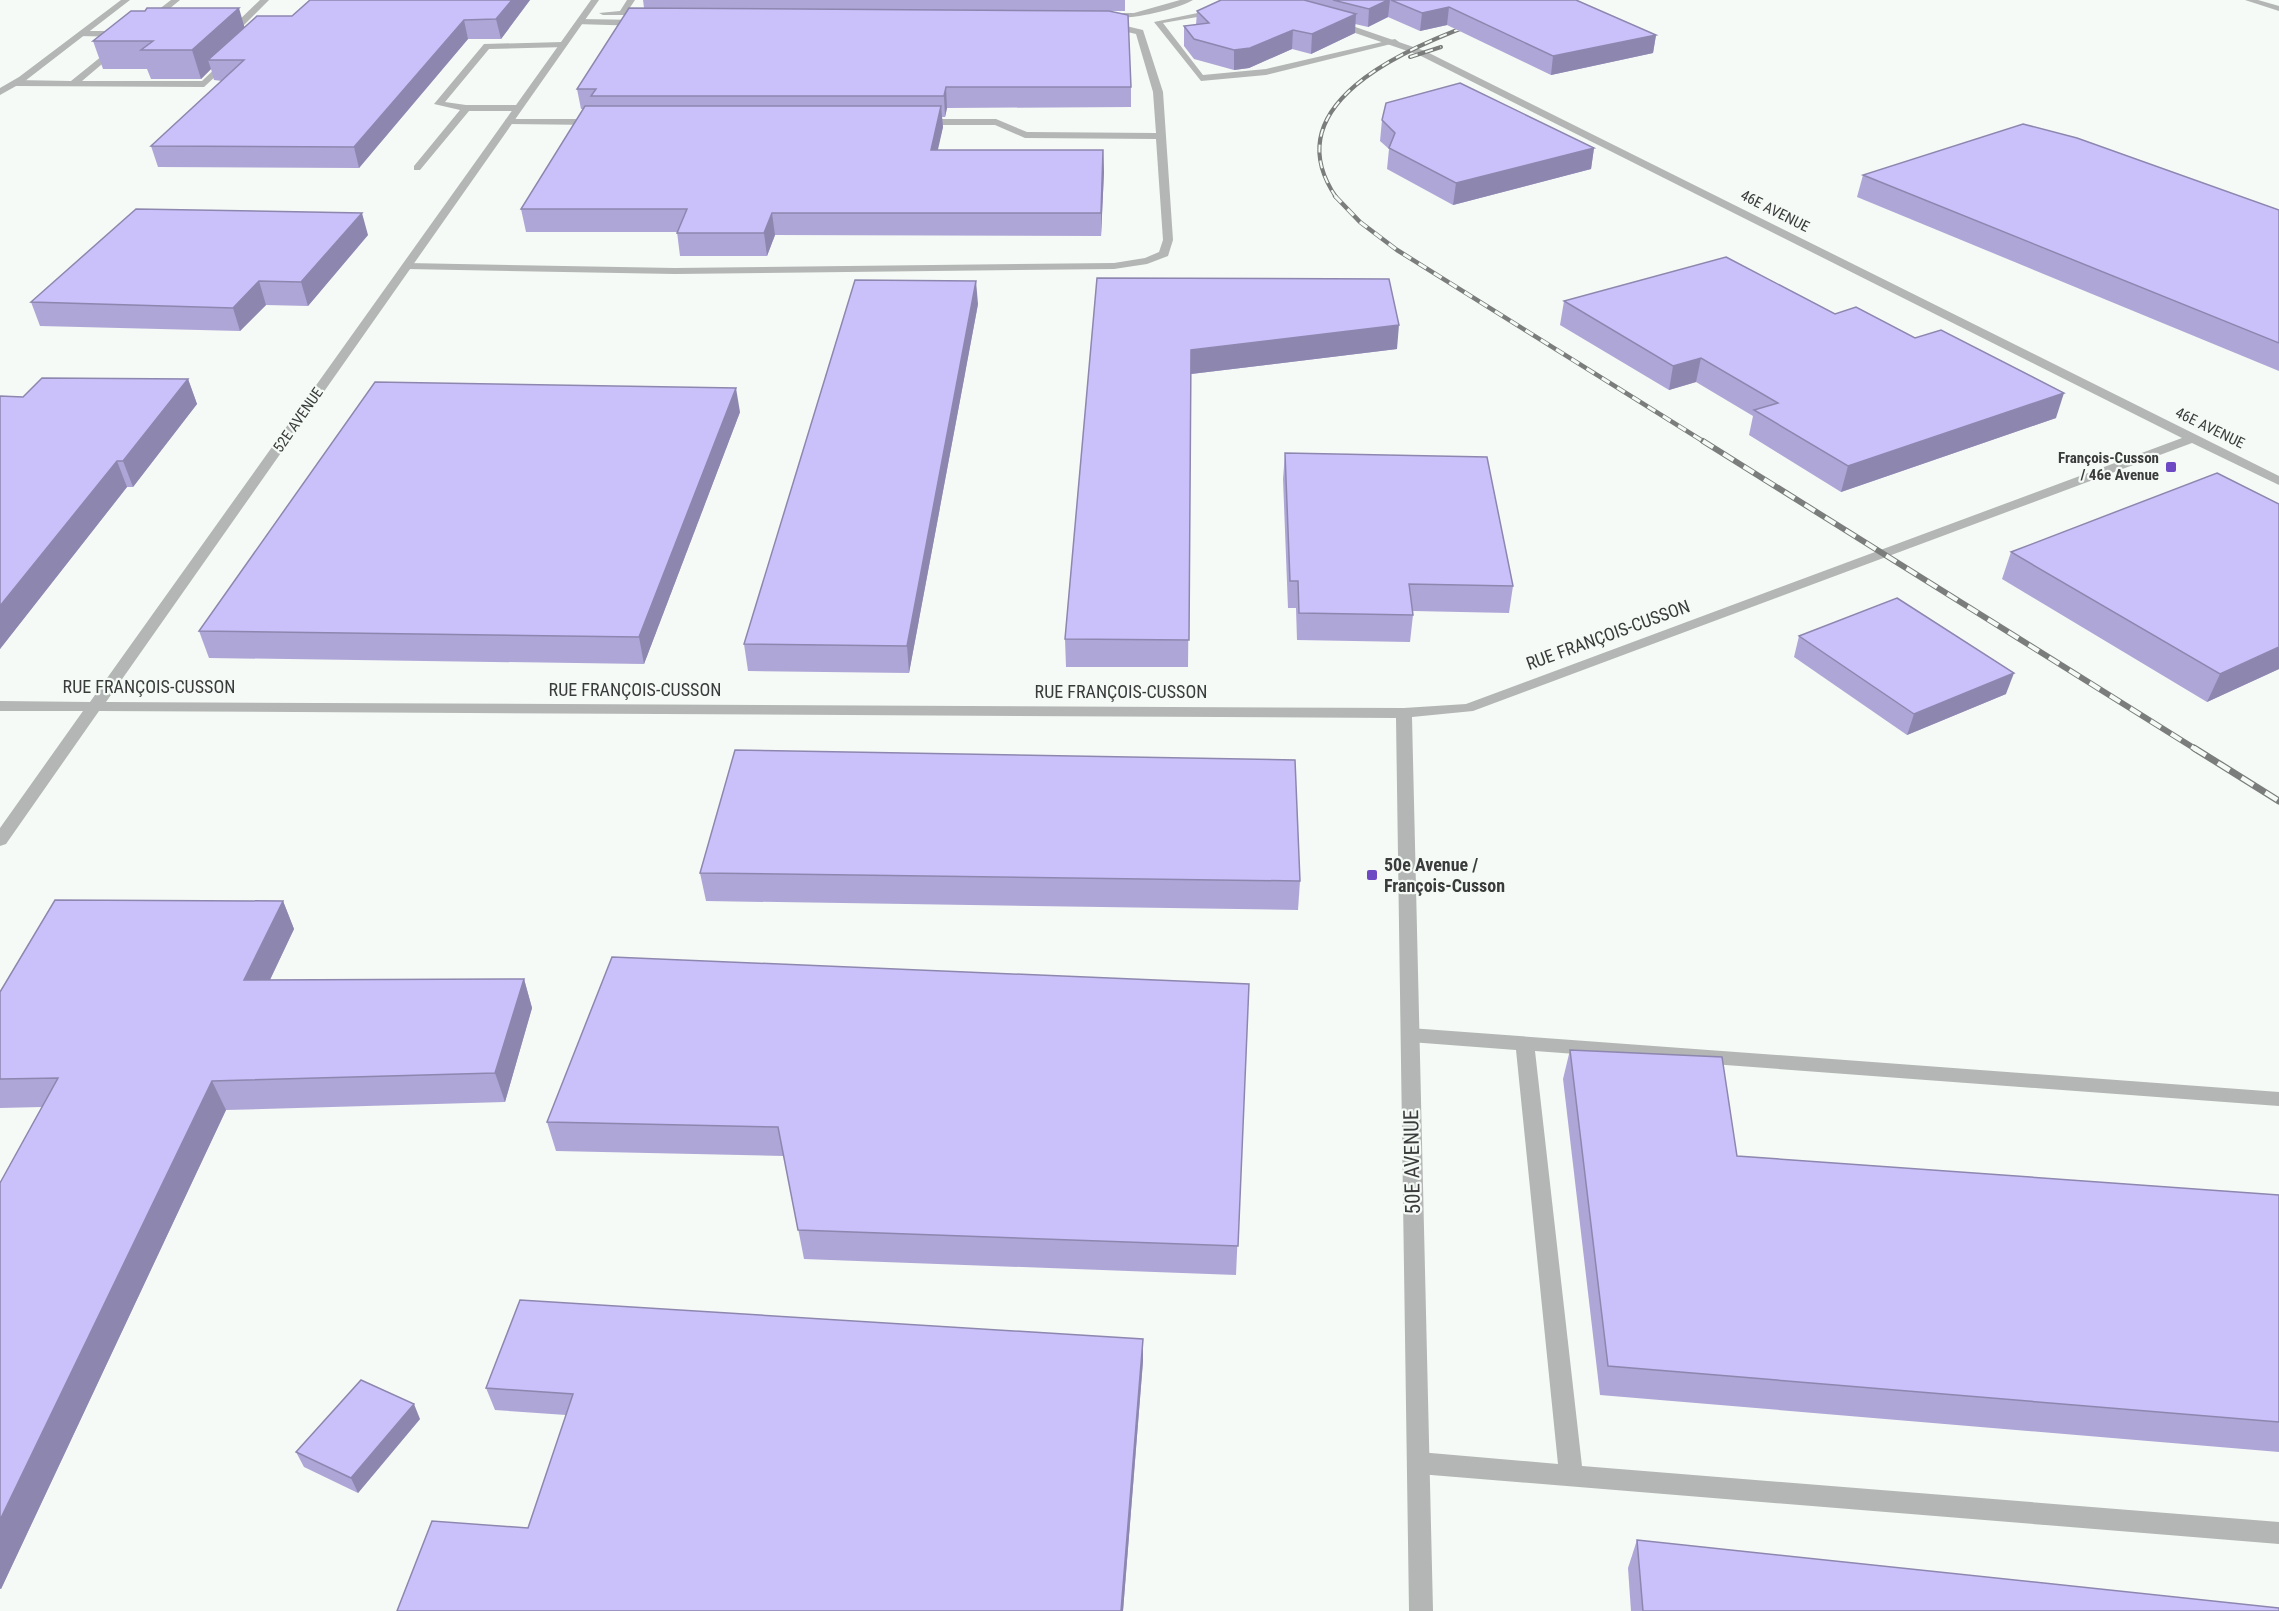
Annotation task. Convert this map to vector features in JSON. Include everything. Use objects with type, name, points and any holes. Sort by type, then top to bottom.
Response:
[{"type":"street","points":[[0,92],[16,83],[126,0]]},
{"type":"street","points":[[153,28],[141,28],[176,0]]},
{"type":"street","points":[[246,34],[214,31],[236,28],[265,0]]},
{"type":"street","name":"52E AVENUE","points":[[0,840],[595,0]]},
{"type":"street","points":[[622,13],[631,0]]},
{"type":"street","points":[[407,266],[675,271],[1114,266],[1147,261],[1164,255],[1167,240],[1158,92],[1140,32],[1104,20],[1134,15],[1189,0]]},
{"type":"street","points":[[2249,0],[2279,9]]},
{"type":"street","points":[[1226,10],[1158,22],[1201,78],[1266,72],[1395,42]]},
{"type":"street","points":[[582,18],[642,13]]},
{"type":"street","points":[[582,18],[655,23]]},
{"type":"street","name":"46E AVENUE","points":[[1322,20],[1395,42],[1422,53],[2279,481]]},
{"type":"street","points":[[72,84],[132,34],[82,34]]},
{"type":"street","points":[[518,108],[466,108],[439,104],[487,46],[563,45]]},
{"type":"street","points":[[16,83],[204,84],[234,55]]},
{"type":"street","points":[[417,168],[466,108]]},
{"type":"street","points":[[508,122],[613,122]]},
{"type":"street","points":[[912,122],[996,123],[1025,135],[1161,136]]},
{"type":"street","name":"RUE FRANÇOIS-CUSSON","points":[[0,706],[1404,713],[1468,708],[2193,438]]},
{"type":"street","name":"50E AVENUE","points":[[1404,713],[1422,1611]]},
{"type":"street","points":[[1410,1035],[2279,1099]]},
{"type":"street","points":[[1525,1043],[1571,1475]]},
{"type":"street","points":[[1419,1463],[2279,1533]]},
{"type":"building","points":[[310,0],[512,0],[496,19],[464,20],[354,147],[151,146],[244,60],[208,60],[257,16],[292,16]]},
{"type":"building","points":[[1221,0],[1304,0],[1356,14],[1312,34],[1293,30],[1250,48],[1234,50],[1194,39],[1184,26],[1209,23],[1197,11]]},
{"type":"building","points":[[1333,0],[1388,0],[1369,9]]},
{"type":"building","points":[[1391,0],[1576,0],[1656,35],[1553,56],[1449,7],[1422,13]]},
{"type":"building","points":[[147,8],[239,8],[192,50],[141,50],[153,41],[93,41],[131,11],[145,11]]},
{"type":"building","points":[[629,8],[1109,11],[1128,15],[1131,87],[946,87],[944,96],[591,96],[596,89],[577,89]]},
{"type":"building","points":[[1460,83],[1594,148],[1456,183],[1389,148],[1395,133],[1382,120],[1386,103]]},
{"type":"building","points":[[585,106],[941,106],[931,150],[1103,150],[1101,213],[772,213],[764,233],[677,233],[687,209],[521,209]]},
{"type":"building","points":[[2023,124],[2077,138],[2279,210],[2279,343],[1863,175]]},
{"type":"building","points":[[136,209],[362,213],[301,282],[259,281],[233,308],[31,302]]},
{"type":"building","points":[[1726,257],[1835,314],[1856,307],[1915,338],[1941,330],[2064,393],[1848,466],[1754,410],[1778,403],[1701,358],[1673,366],[1564,301]]},
{"type":"building","points":[[1097,278],[1389,279],[1399,325],[1191,350],[1189,640],[1065,639]]},
{"type":"building","points":[[855,280],[976,281],[907,646],[744,644]]},
{"type":"building","points":[[42,378],[188,379],[123,461],[117,461],[0,606],[0,396],[23,397]]},
{"type":"building","points":[[375,382],[736,388],[639,637],[199,631]]},
{"type":"building","points":[[1285,453],[1487,457],[1513,586],[1409,584],[1413,615],[1299,613],[1298,581],[1290,581]]},
{"type":"building","points":[[2217,473],[2279,504],[2279,647],[2220,674],[2011,552]]},
{"type":"building","points":[[1897,598],[2014,673],[1914,714],[1799,636]]},
{"type":"building","points":[[735,750],[1295,760],[1300,881],[700,873]]},
{"type":"building","points":[[55,900],[283,901],[244,980],[524,979],[495,1073],[212,1081],[0,1520],[0,1183],[58,1078],[0,1079],[0,992]]},
{"type":"building","points":[[612,957],[1249,984],[1238,1246],[798,1230],[778,1127],[547,1122]]},
{"type":"building","points":[[1570,1050],[1722,1057],[1737,1156],[2279,1195],[2279,1422],[1608,1366]]},
{"type":"building","points":[[520,1300],[1143,1339],[1121,1611],[397,1611],[432,1521],[528,1528],[573,1394],[486,1388]]},
{"type":"building","points":[[361,1380],[414,1404],[351,1478],[296,1452]]},
{"type":"building","points":[[1637,1540],[2279,1608],[2279,1611],[1643,1611]]},
{"type":"railway","points":[[1336,197],[1321,164],[1321,135],[1334,108],[1355,85],[1383,65],[1473,24]]},
{"type":"railway","points":[[1410,57],[1441,47]]},
{"type":"railway","points":[[1335,196],[1360,222],[1397,250],[1706,443]]},
{"type":"railway","points":[[1703,441],[2197,750]]},
{"type":"railway","points":[[2194,748],[2279,801]]},
{"type":"place","name":"François-Cusson / 46e Avenue","points":[[2171,467]]},
{"type":"place","name":"50e Avenue / François-Cusson","points":[[1372,875]]}]
